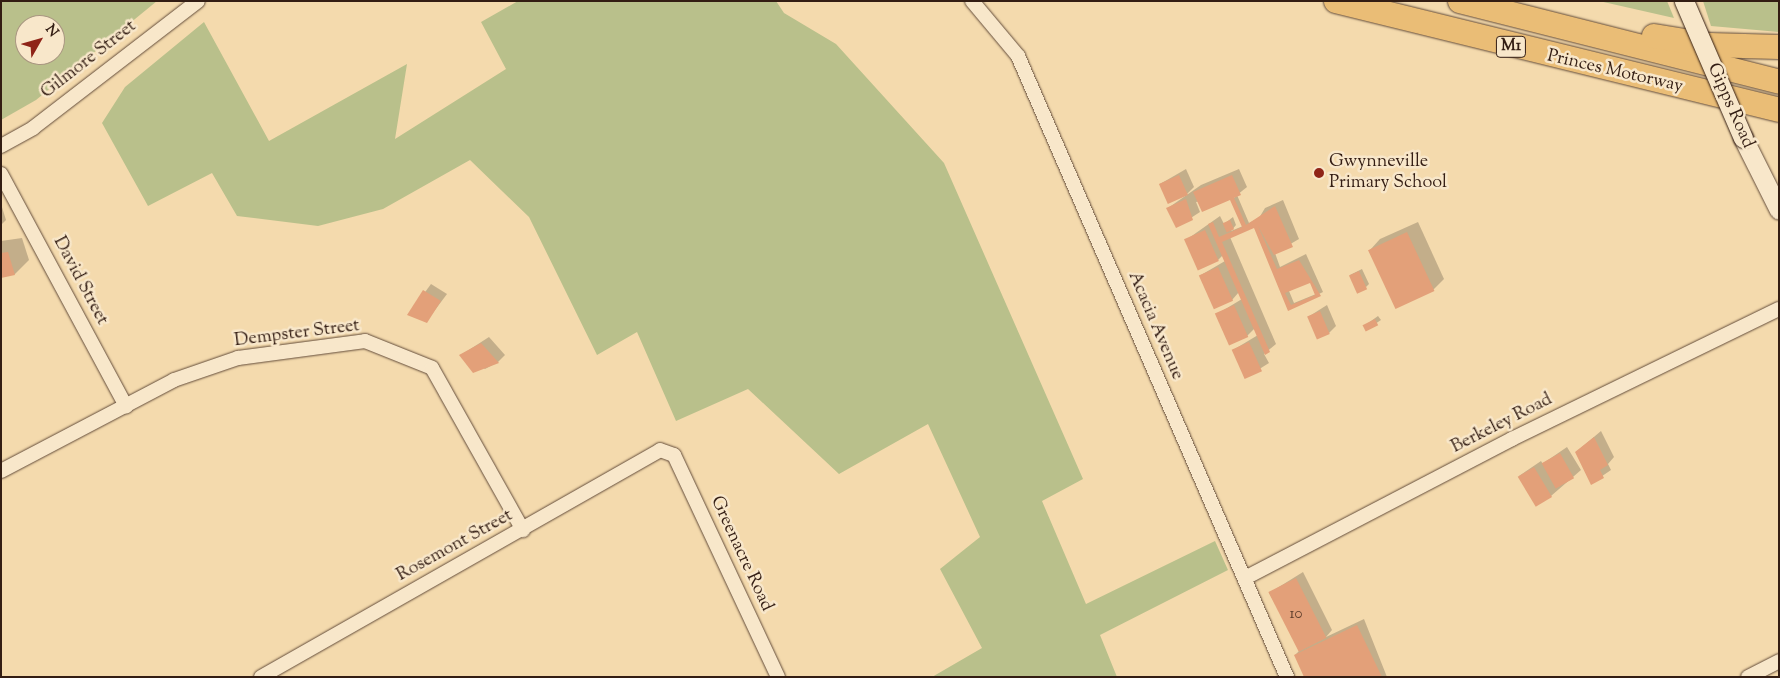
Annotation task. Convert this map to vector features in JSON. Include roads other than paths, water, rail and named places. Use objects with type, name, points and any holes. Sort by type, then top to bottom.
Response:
[{"type":"highway","name":"Princes Motorway","points":[[1336,1],[1779,110]]},
{"type":"highway","name":"Princes Motorway","points":[[1468,3],[1779,82]]},
{"type":"highway","points":[[1468,3],[1699,44],[1779,47]]},
{"type":"main road","name":"Gipps Road","points":[[1684,1],[1743,138],[1779,210]]},
{"type":"street","name":"Gilmore Street","points":[[1,146],[33,128],[198,1]]},
{"type":"street","name":"Acacia Avenue","points":[[972,1],[1018,56],[1287,677]]},
{"type":"street","name":"David Street","points":[[1,174],[126,406]]},
{"type":"street","name":"Berkeley Road","points":[[1244,578],[1512,439],[1779,309]]},
{"type":"street","name":"Dempster Street","points":[[1,471],[174,380],[238,358],[365,341],[432,368],[523,530]]},
{"type":"street","name":"Rosemont Street","points":[[261,677],[523,530],[660,450],[668,450]]},
{"type":"street","name":"Greenacre Road","points":[[668,450],[674,454],[773,675]]},
{"type":"street","points":[[1748,677],[1779,661]]},
{"type":"place","name":"Gwynneville Primary School","points":[[1319,173]]}]
